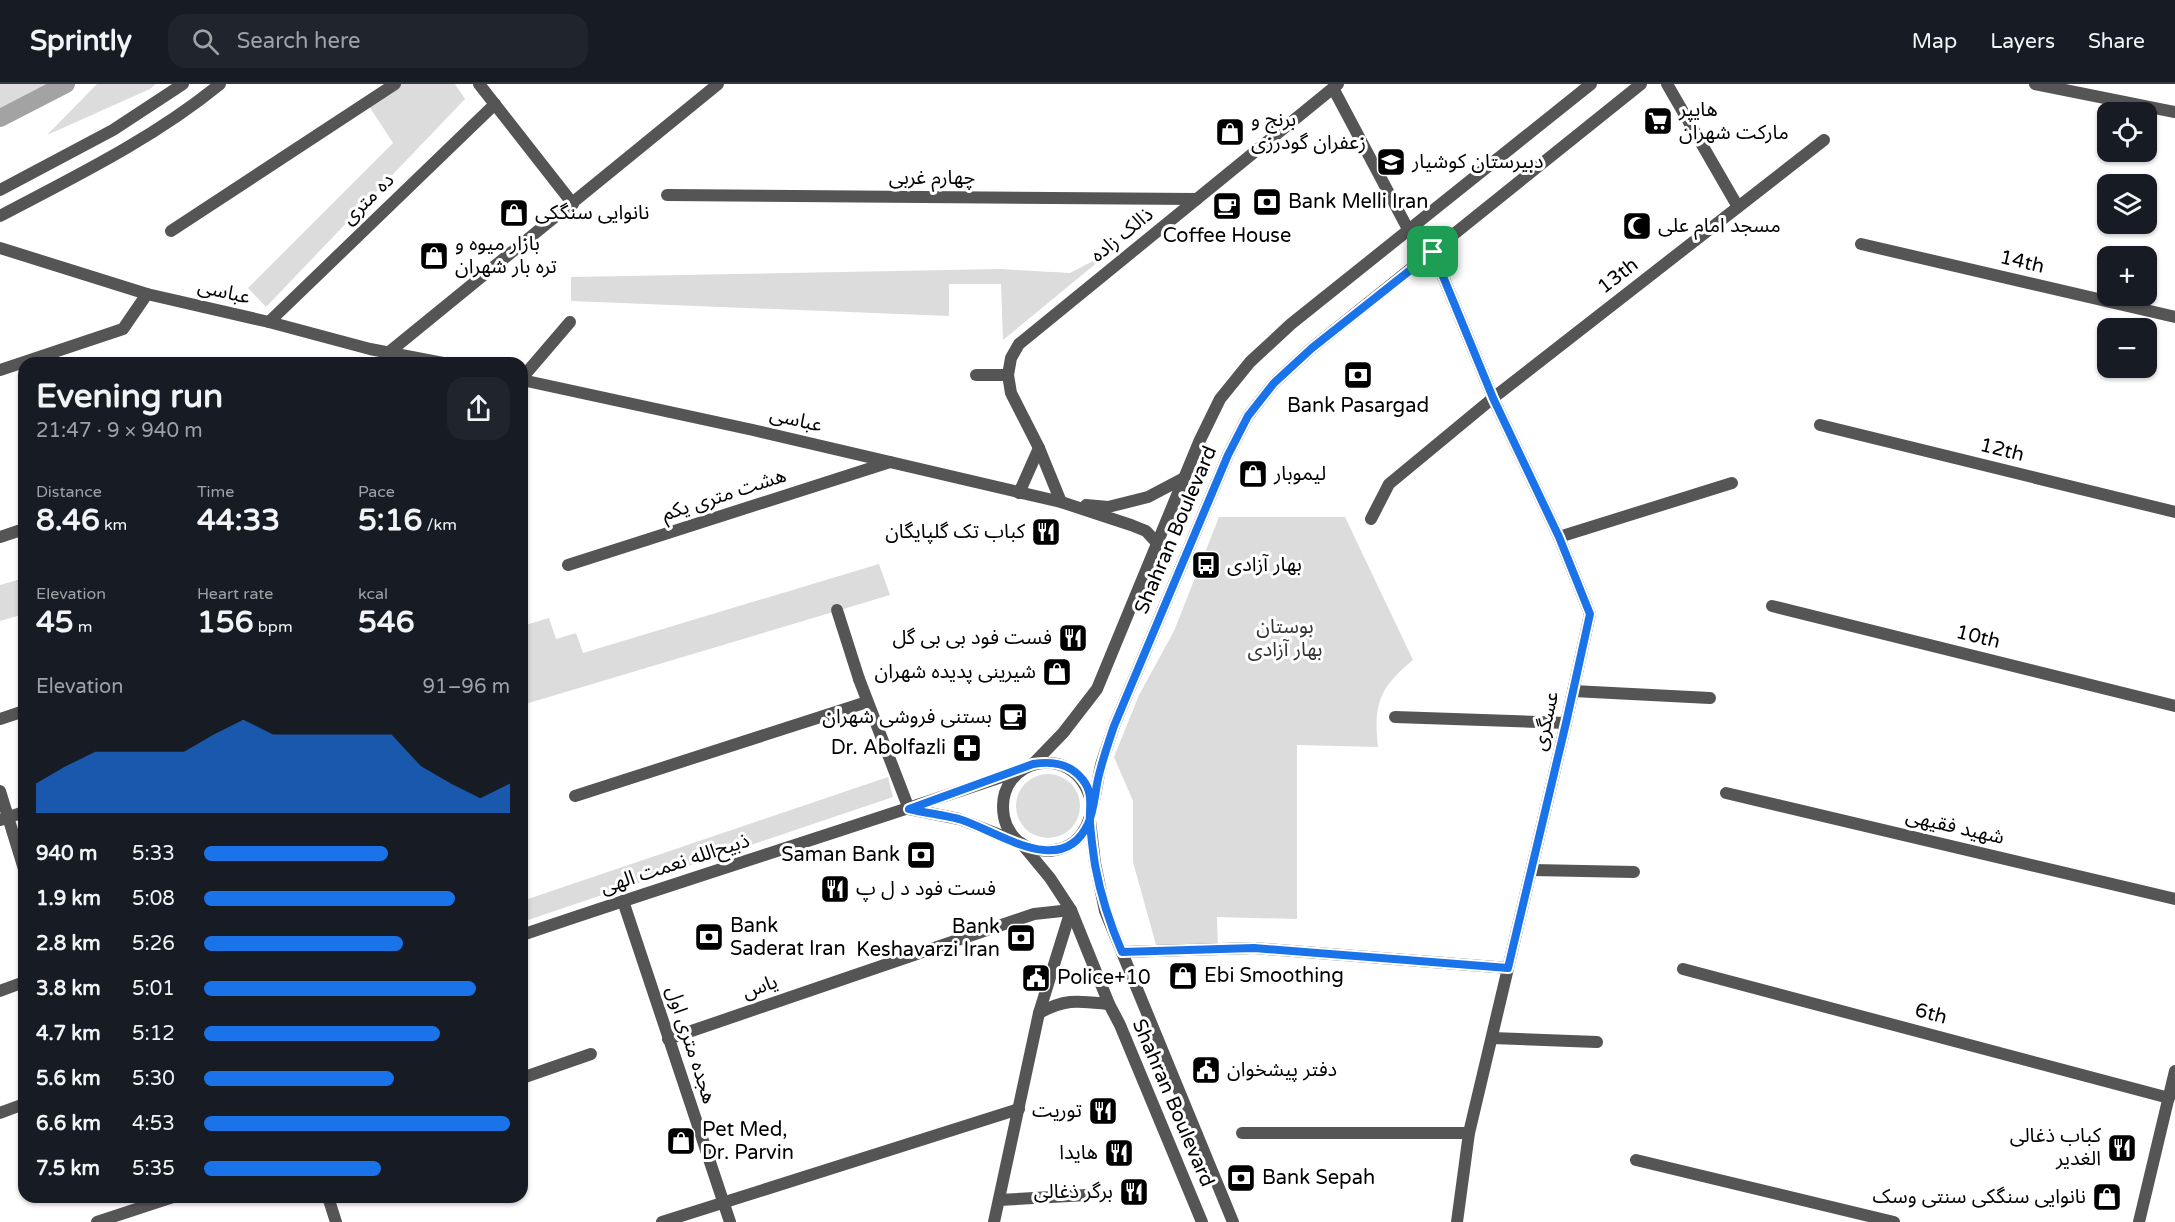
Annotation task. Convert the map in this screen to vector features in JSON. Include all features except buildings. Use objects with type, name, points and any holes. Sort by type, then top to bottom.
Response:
[{"type":"street","points":[[0,190],[113,130],[183,84]]},
{"type":"street","points":[[0,216],[116,155],[196,104],[220,84]]},
{"type":"street","points":[[171,231],[395,84]]},
{"type":"street","points":[[479,84],[573,204]]},
{"type":"street","points":[[388,352],[718,84]]},
{"type":"street","name":"Shahran Boulevard","points":[[1033,764],[1063,733],[1096,689],[1184,478],[1220,399],[1251,362],[1291,324],[1591,84]]},
{"type":"street","name":"Shahran Boulevard","points":[[1092,807],[1114,726],[1228,455],[1248,416],[1274,383],[1312,348],[1641,84]]},
{"type":"street","points":[[1667,84],[1738,207]]},
{"type":"street","points":[[2036,84],[2175,112]]},
{"type":"street","points":[[1335,86],[1409,231]]},
{"type":"street","name":"ذالک زاده","points":[[1008,375],[1011,358],[1019,344],[1335,86]]},
{"type":"street","name":"ده متری","points":[[269,322],[495,104]]},
{"type":"street","name":"13th","points":[[1493,398],[1824,140]]},
{"type":"street","name":"چهارم غربی","points":[[667,195],[1197,199]]},
{"type":"street","name":"14th","points":[[1861,244],[2175,317]]},
{"type":"street","name":"عباسی","points":[[0,248],[147,294],[269,322],[370,350],[413,357]]},
{"type":"street","name":"عسگری","points":[[1433,252],[1493,398],[1559,537],[1590,614],[1469,1133],[1457,1222]]},
{"type":"street","points":[[39,357],[123,329],[147,294]]},
{"type":"street","points":[[528,372],[570,322]]},
{"type":"street","points":[[0,370],[18,364]]},
{"type":"street","points":[[976,375],[1008,375],[1011,393],[1039,448],[1061,502],[1146,531],[1157,543]]},
{"type":"street","name":"عباسی","points":[[528,380],[1061,502]]},
{"type":"street","points":[[1371,519],[1389,484],[1493,398]]},
{"type":"street","name":"12th","points":[[1820,425],[2175,512]]},
{"type":"street","points":[[1019,493],[1039,448]]},
{"type":"street","name":"هشت متری یکم","points":[[568,565],[891,462]]},
{"type":"street","points":[[1061,502],[1108,507],[1148,496],[1184,478]]},
{"type":"street","points":[[1559,537],[1732,483]]},
{"type":"street","points":[[0,537],[18,531]]},
{"type":"street","name":"10th","points":[[1772,606],[2175,706]]},
{"type":"street","points":[[837,610],[867,702],[909,809],[959,819],[1040,851],[1061,849],[1074,843],[1084,833],[1090,821],[1092,807],[1090,793],[1083,780],[1073,771],[1054,763],[1033,764],[1020,771],[1004,793],[1002,807],[1004,821],[1021,843]]},
{"type":"street","points":[[1573,691],[1710,698]]},
{"type":"street","points":[[575,796],[867,702]]},
{"type":"street","points":[[0,719],[18,713]]},
{"type":"street","points":[[1395,717],[1566,723]]},
{"type":"street","name":"ذبیح‌الله نعمت الهی","points":[[528,933],[1020,771]]},
{"type":"street","points":[[0,791],[4,819],[18,854]]},
{"type":"street","name":"شهید فقیهی","points":[[1726,793],[2175,899]]},
{"type":"street","name":"Shahran Boulevard","points":[[1090,821],[1095,863],[1105,911],[1233,1222]]},
{"type":"street","name":"Shahran Boulevard","points":[[1021,843],[1050,878],[1071,910],[1203,1222]]},
{"type":"street","points":[[1532,870],[1634,872]]},
{"type":"street","name":"هجده متری اول","points":[[624,901],[730,1222]]},
{"type":"street","points":[[994,1222],[1039,1013],[1071,910]]},
{"type":"street","name":"یاس","points":[[668,1039],[1035,914],[1071,910]]},
{"type":"street","points":[[1122,952],[1254,948],[1508,968]]},
{"type":"street","name":"6th","points":[[1683,969],[2169,1098]]},
{"type":"street","points":[[0,991],[18,984]]},
{"type":"street","points":[[1039,1013],[1053,1005],[1075,1000],[1109,1004]]},
{"type":"street","points":[[1492,1038],[1597,1042]]},
{"type":"street","points":[[528,1076],[591,1054]]},
{"type":"street","points":[[2139,1222],[2175,1071]]},
{"type":"street","points":[[0,1113],[18,1106]]},
{"type":"street","points":[[662,1222],[1019,1109]]},
{"type":"street","points":[[1242,1133],[1469,1133]]},
{"type":"street","points":[[1636,1160],[1894,1222]]},
{"type":"street","points":[[999,1200],[1087,1195]]},
{"type":"street","points":[[97,1222],[155,1203]]},
{"type":"street","points":[[330,1203],[336,1222]]},
{"type":"green space","points":[[0,84],[47,84],[0,108]]},
{"type":"green space","points":[[97,84],[156,84],[150,89],[47,135]]},
{"type":"green space","points":[[395,84],[455,84],[465,99],[266,307],[248,288],[393,143],[367,103]]},
{"type":"green space","points":[[1110,252],[1003,340],[1001,284],[949,284],[949,316],[571,301],[571,277],[1000,269],[1070,273]]},
{"type":"green space","name":"بوستان بهار آزادی","points":[[1219,517],[1345,517],[1413,660],[1393,679],[1381,698],[1377,719],[1378,747],[1297,745],[1297,919],[1217,917],[1218,952],[1158,952],[1133,862],[1133,801],[1114,757],[1139,695],[1174,631]]},
{"type":"green space","points":[[879,564],[890,595],[528,703],[528,624],[549,618],[556,639],[576,633],[583,653]]},
{"type":"green space","points":[[18,580],[18,616],[0,621],[0,585]]},
{"type":"green space","points":[[1048,774],[1066,780],[1074,788],[1080,806],[1074,824],[1066,832],[1048,838],[1030,832],[1022,824],[1016,806],[1022,788],[1030,780]]},
{"type":"green space","points":[[888,777],[893,797],[528,920],[528,899]]},
{"type":"waterway","points":[[0,118],[66,84]]},
{"type":"place","name":"هایپر مارکت شهران","points":[[1658,121]]},
{"type":"place","name":"برنج و زعفران گودرزی","points":[[1230,132]]},
{"type":"place","name":"دبیرستان کوشیار","points":[[1391,162]]},
{"type":"place","name":"Bank Melli Iran","points":[[1267,202]]},
{"type":"place","name":"Coffee House","points":[[1227,206]]},
{"type":"place","name":"نانوایی سنگکی","points":[[514,213]]},
{"type":"place","name":"مسجد امام علی","points":[[1637,226]]},
{"type":"place","name":"بازار میوه و تره بار شهران","points":[[434,256]]},
{"type":"place","name":"Bank Pasargad","points":[[1358,375]]},
{"type":"place","name":"لیموبار","points":[[1253,474]]},
{"type":"place","name":"کباب تک گلپایگان","points":[[1046,532]]},
{"type":"place","name":"بهار آزادی","points":[[1206,565]]},
{"type":"place","name":"فست فود بی بی گل","points":[[1073,638]]},
{"type":"place","name":"شیرینی پدیده شهران","points":[[1057,672]]},
{"type":"place","name":"بستنی فروشی شهران","points":[[1013,717]]},
{"type":"place","name":"Dr. Abolfazli","points":[[967,748]]},
{"type":"place","name":"Saman Bank","points":[[921,855]]},
{"type":"place","name":"فست فود د ل پ","points":[[835,889]]},
{"type":"place","name":"Bank Saderat Iran","points":[[709,937]]},
{"type":"place","name":"Bank Keshavarzi Iran","points":[[1021,938]]},
{"type":"place","name":"Ebi Smoothing","points":[[1183,976]]},
{"type":"place","name":"Police+10","points":[[1036,978]]},
{"type":"place","name":"دفتر پیشخوان","points":[[1206,1070]]},
{"type":"place","name":"توریت","points":[[1103,1111]]},
{"type":"place","name":"Pet Med, Dr. Parvin","points":[[681,1141]]},
{"type":"place","name":"کباب ذغالی الغدیر","points":[[2122,1148]]},
{"type":"place","name":"هایدا","points":[[1119,1153]]},
{"type":"place","name":"Bank Sepah","points":[[1241,1178]]},
{"type":"place","name":"برگر ذغالی","points":[[1134,1192]]},
{"type":"place","name":"نانوایی سنگکی سنتی وسک","points":[[2107,1197]]},
{"type":"route","points":[[1433,252],[1312,348],[1274,383],[1248,416],[1228,455],[1114,726],[1102,764],[1090,821],[1084,833],[1074,843],[1047,852],[1033,849],[959,819],[909,809],[1020,771],[1033,764],[1047,762],[1061,764],[1073,771],[1083,780],[1090,793],[1092,807],[1090,821],[1095,863],[1105,911],[1122,952],[1254,948],[1508,968],[1590,614],[1559,537],[1493,398],[1433,252]]}]
